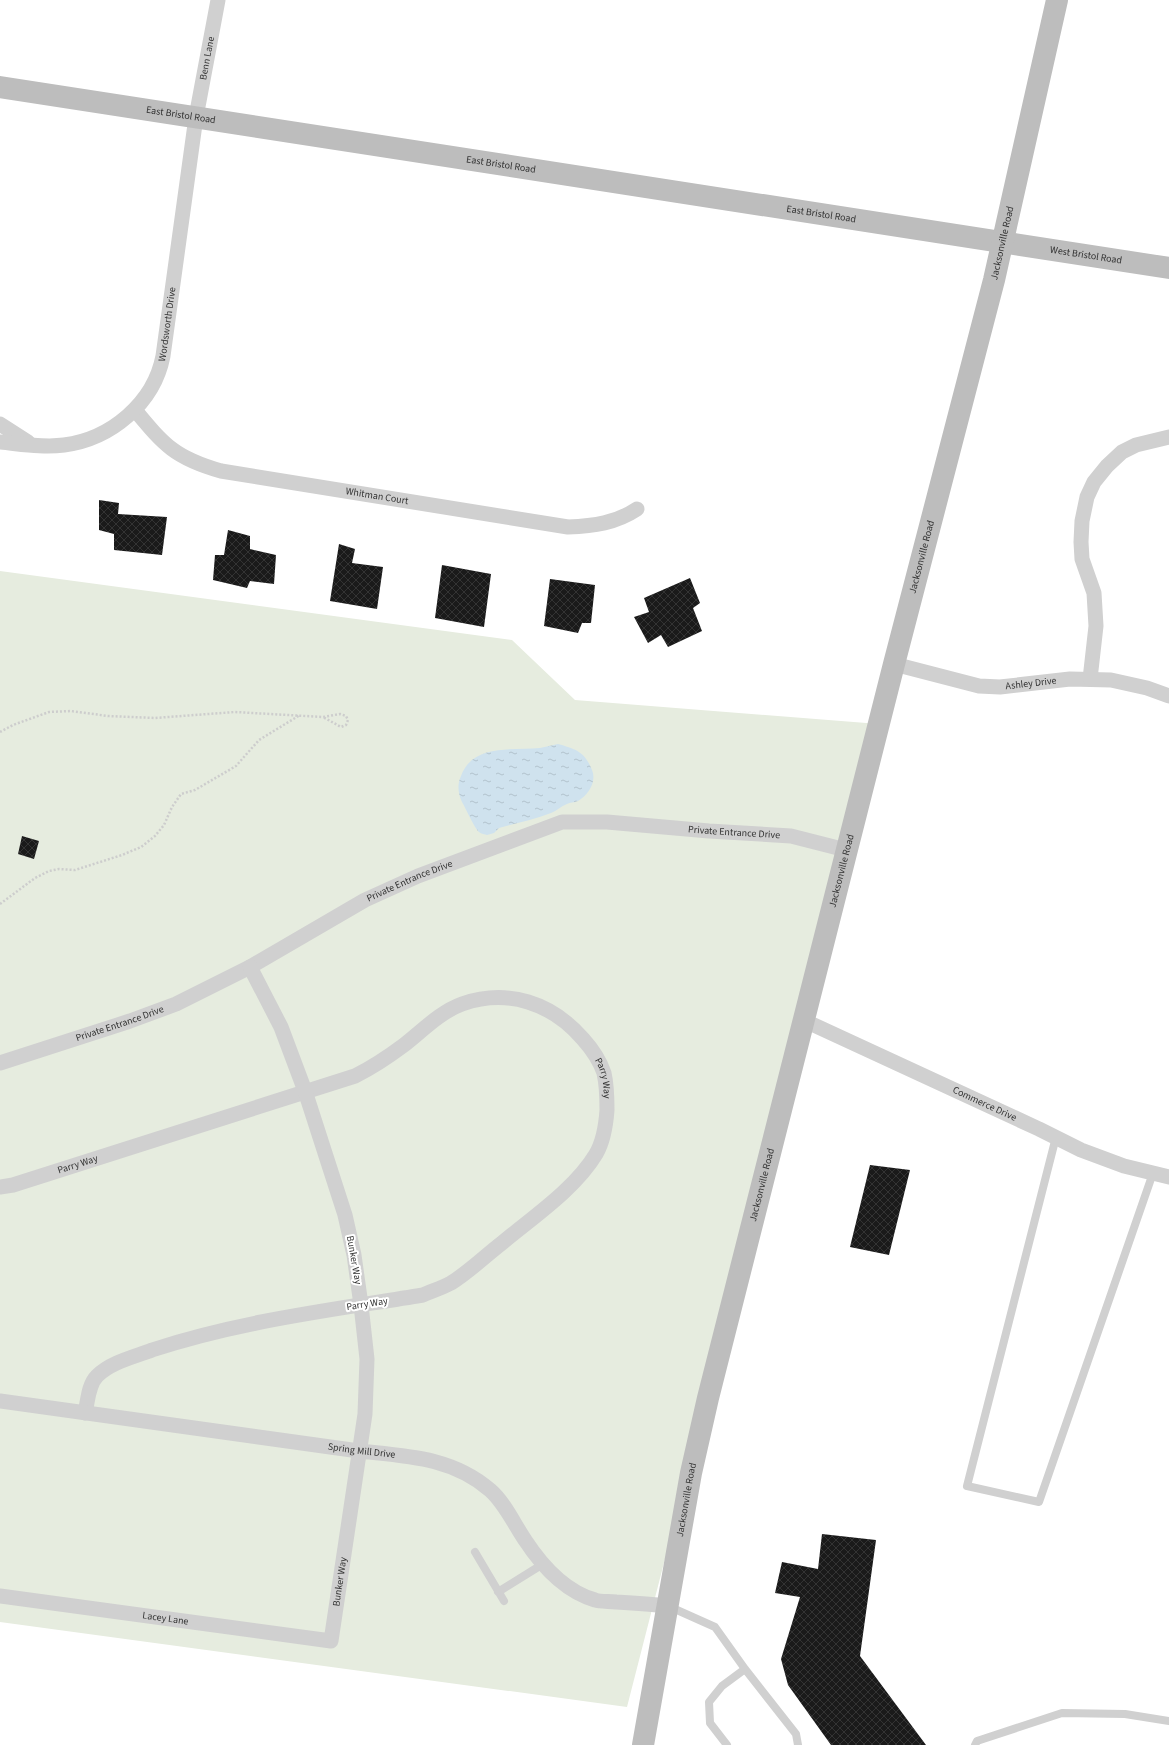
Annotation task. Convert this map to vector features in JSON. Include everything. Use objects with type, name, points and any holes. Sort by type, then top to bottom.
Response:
[{"type":"main road","name":"Jacksonville Road","points":[[643,1745],[691,1472],[708,1398],[846,850],[1003,242],[1057,0]]},
{"type":"main road","name":"East Bristol Road","points":[[0,87],[1003,242]]},
{"type":"main road","name":"West Bristol Road","points":[[1003,242],[1169,268]]},
{"type":"street","name":"Benn Lane","points":[[196,117],[218,0]]},
{"type":"street","name":"Wordsworth Drive","points":[[0,442],[63,445],[87,441],[113,427],[135,410],[152,387],[161,368],[196,117]]},
{"type":"street","name":"Whitman Court","points":[[135,410],[161,441],[175,452],[196,462],[221,471],[568,527],[606,524],[625,516],[637,508]]},
{"type":"street","points":[[0,424],[30,444]]},
{"type":"street","points":[[1090,679],[1096,626],[1094,593],[1082,559],[1082,520],[1087,497],[1094,482],[1106,466],[1122,452],[1136,445],[1169,437]]},
{"type":"street","name":"Ashley Drive","points":[[894,664],[980,686],[1000,687],[1070,679],[1111,680],[1146,688],[1169,696]]},
{"type":"street","name":"Private Entrance Drive","points":[[0,1063],[123,1024],[176,1004],[250,967],[371,897],[418,876],[562,822],[607,822],[709,831],[791,836],[846,850]]},
{"type":"street","name":"Bunker Way","points":[[250,967],[281,1027],[306,1091],[344,1216],[354,1255],[361,1305],[367,1359],[365,1414],[331,1641]]},
{"type":"street","name":"Parry Way","points":[[0,1187],[355,1076],[378,1065],[439,1017],[461,1004],[486,998],[514,998],[535,1004],[553,1012],[568,1022],[586,1043],[596,1056],[603,1072],[607,1093],[607,1115],[603,1135],[596,1154],[577,1179],[451,1283],[423,1295],[236,1326],[175,1343],[130,1358],[108,1367],[96,1377],[91,1386],[85,1413]]},
{"type":"street","name":"Commerce Drive","points":[[803,1020],[1081,1150],[1108,1161],[1169,1177]]},
{"type":"street","name":"Spring Mill Drive","points":[[0,1402],[359,1451],[416,1457],[444,1463],[469,1476],[491,1491],[511,1517],[525,1541],[543,1564],[565,1586],[595,1600],[668,1606]]},
{"type":"street","name":"Lacey Lane","points":[[0,1596],[331,1641]]},
{"type":"lane","points":[[1056,1137],[967,1486],[1039,1502],[1153,1173]]},
{"type":"lane","points":[[474,1552],[504,1601]]},
{"type":"lane","points":[[498,1592],[543,1564]]},
{"type":"lane","points":[[668,1606],[715,1627],[745,1669],[796,1734],[798,1745]]},
{"type":"lane","points":[[727,1745],[710,1723],[709,1702],[722,1686],[745,1669]]},
{"type":"lane","points":[[975,1745],[977,1741],[1062,1714],[1125,1714],[1169,1721]]},
{"type":"path","points":[[0,732],[13,725],[49,712],[71,711],[108,716],[155,718],[235,712],[323,717],[340,714],[346,716],[348,720],[346,725],[340,727],[323,717]]},
{"type":"path","points":[[0,904],[35,878],[49,871],[59,869],[75,870],[122,855],[141,847],[155,836],[164,825],[180,794],[195,790],[236,766],[259,740],[300,715]]},
{"type":"shaded area","points":[[0,571],[512,640],[575,700],[879,724],[627,1707],[0,1622]]},
{"type":"water","points":[[558,744],[579,752],[586,759],[593,775],[591,788],[588,792],[578,801],[568,803],[553,812],[538,818],[499,828],[494,833],[487,835],[479,832],[462,802],[459,792],[460,779],[467,765],[484,753],[506,749],[540,748]]},
{"type":"building","points":[[99,500],[119,503],[118,514],[167,517],[162,555],[114,550],[114,534],[99,530]]},
{"type":"building","points":[[228,530],[250,536],[250,549],[276,555],[274,584],[250,581],[247,588],[213,580],[215,555],[224,555]]},
{"type":"building","points":[[339,544],[355,549],[352,563],[383,567],[377,609],[330,601]]},
{"type":"building","points":[[442,565],[491,574],[484,627],[435,618]]},
{"type":"building","points":[[690,578],[700,603],[693,608],[702,631],[668,647],[661,635],[648,643],[634,617],[649,612],[644,598]]},
{"type":"building","points":[[550,579],[595,585],[591,623],[582,623],[578,633],[544,626]]},
{"type":"building","points":[[22,836],[39,841],[34,859],[18,854]]},
{"type":"building","points":[[870,1165],[910,1170],[889,1255],[850,1247]]},
{"type":"building","points":[[822,1534],[876,1540],[860,1656],[926,1745],[831,1745],[788,1685],[781,1659],[800,1597],[775,1593],[782,1562],[818,1569]]}]
